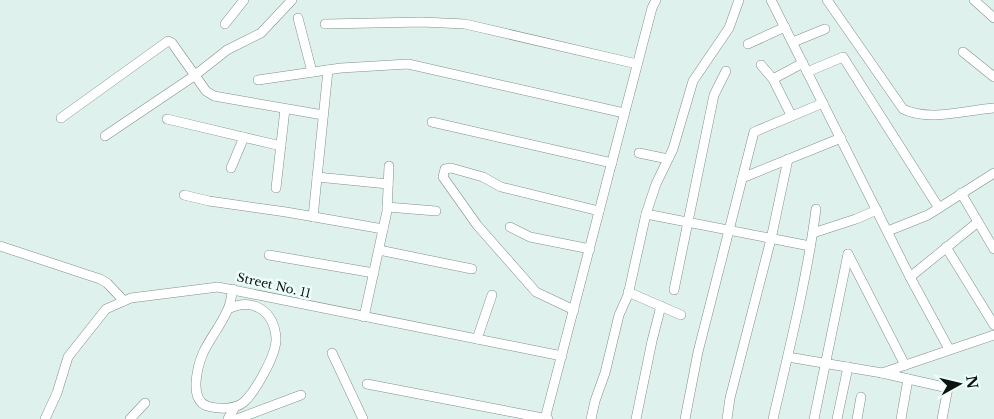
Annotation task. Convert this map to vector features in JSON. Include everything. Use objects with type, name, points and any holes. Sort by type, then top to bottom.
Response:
[{"type":"street","points":[[225,24],[244,0]]},
{"type":"street","points":[[105,136],[194,76],[228,50],[261,33],[292,0]]},
{"type":"street","points":[[367,384],[546,419],[624,113],[652,8],[656,0]]},
{"type":"street","points":[[591,419],[605,373],[619,315],[628,292],[646,214],[656,184],[673,149],[693,81],[729,28],[739,0]]},
{"type":"street","points":[[771,0],[910,277],[949,349]]},
{"type":"street","points":[[826,0],[903,109],[910,113],[942,115],[994,108]]},
{"type":"street","points":[[974,0],[994,18]]},
{"type":"street","points":[[298,18],[312,72]]},
{"type":"street","points":[[325,24],[422,22],[465,24],[637,64]]},
{"type":"street","points":[[748,44],[784,27]]},
{"type":"street","points":[[793,42],[825,29]]},
{"type":"street","points":[[61,118],[168,41],[172,42],[206,91],[214,96],[323,115]]},
{"type":"street","points":[[963,52],[994,77]]},
{"type":"street","points":[[773,80],[843,57],[939,208]]},
{"type":"street","points":[[258,80],[328,70],[408,64],[624,113]]},
{"type":"street","points":[[761,65],[773,80],[791,115]]},
{"type":"street","points":[[313,217],[328,70]]},
{"type":"street","points":[[674,290],[714,95],[726,70]]},
{"type":"street","points":[[685,419],[698,352],[754,132],[823,103]]},
{"type":"street","points":[[276,188],[285,109]]},
{"type":"street","points":[[167,119],[281,146]]},
{"type":"street","points":[[432,122],[612,163]]},
{"type":"street","points":[[231,168],[244,137]]},
{"type":"street","points":[[742,178],[841,138]]},
{"type":"street","points":[[640,152],[668,159]]},
{"type":"street","points":[[727,419],[730,398],[771,239],[788,159]]},
{"type":"street","points":[[364,317],[387,207],[389,166]]},
{"type":"street","points":[[574,310],[536,292],[477,225],[443,176],[445,169],[451,168],[483,177],[501,187],[599,211]]},
{"type":"street","points":[[888,231],[928,215],[994,173]]},
{"type":"street","points":[[317,177],[388,184]]},
{"type":"street","points":[[961,193],[994,249]]},
{"type":"street","points":[[184,195],[209,201],[383,229]]},
{"type":"street","points":[[387,207],[436,212]]},
{"type":"street","points":[[773,419],[788,357],[813,233],[816,209]]},
{"type":"street","points":[[813,233],[877,210]]},
{"type":"street","points":[[646,214],[810,246]]},
{"type":"street","points":[[910,277],[978,222]]},
{"type":"street","points":[[510,227],[530,236],[590,249]]},
{"type":"street","points":[[986,236],[994,229]]},
{"type":"street","points":[[0,246],[100,279],[107,283],[124,301]]},
{"type":"street","points":[[946,247],[994,325]]},
{"type":"street","points":[[379,250],[472,269]]},
{"type":"street","points":[[814,419],[848,254],[905,365]]},
{"type":"street","points":[[269,255],[374,273]]},
{"type":"street","name":"Street No. 11","points":[[45,419],[57,393],[68,357],[106,309],[131,298],[218,287],[562,356]]},
{"type":"street","points":[[228,309],[236,305],[263,308],[270,318],[276,339],[271,359],[256,386],[243,403],[235,407],[213,408],[202,404],[197,397],[195,385],[204,351],[228,309],[233,289]]},
{"type":"street","points":[[628,292],[681,315]]},
{"type":"street","points":[[477,339],[492,295]]},
{"type":"street","points":[[636,419],[661,306]]},
{"type":"street","points":[[882,373],[949,349],[994,336]]},
{"type":"street","points":[[332,353],[363,419]]},
{"type":"street","points":[[788,357],[882,373],[948,388],[942,419]]},
{"type":"street","points":[[837,419],[848,368]]},
{"type":"street","points":[[901,419],[908,379]]},
{"type":"street","points":[[237,419],[301,395]]},
{"type":"street","points":[[857,419],[861,397]]},
{"type":"street","points":[[130,419],[145,403]]},
{"type":"street","points":[[228,419],[235,407]]}]
